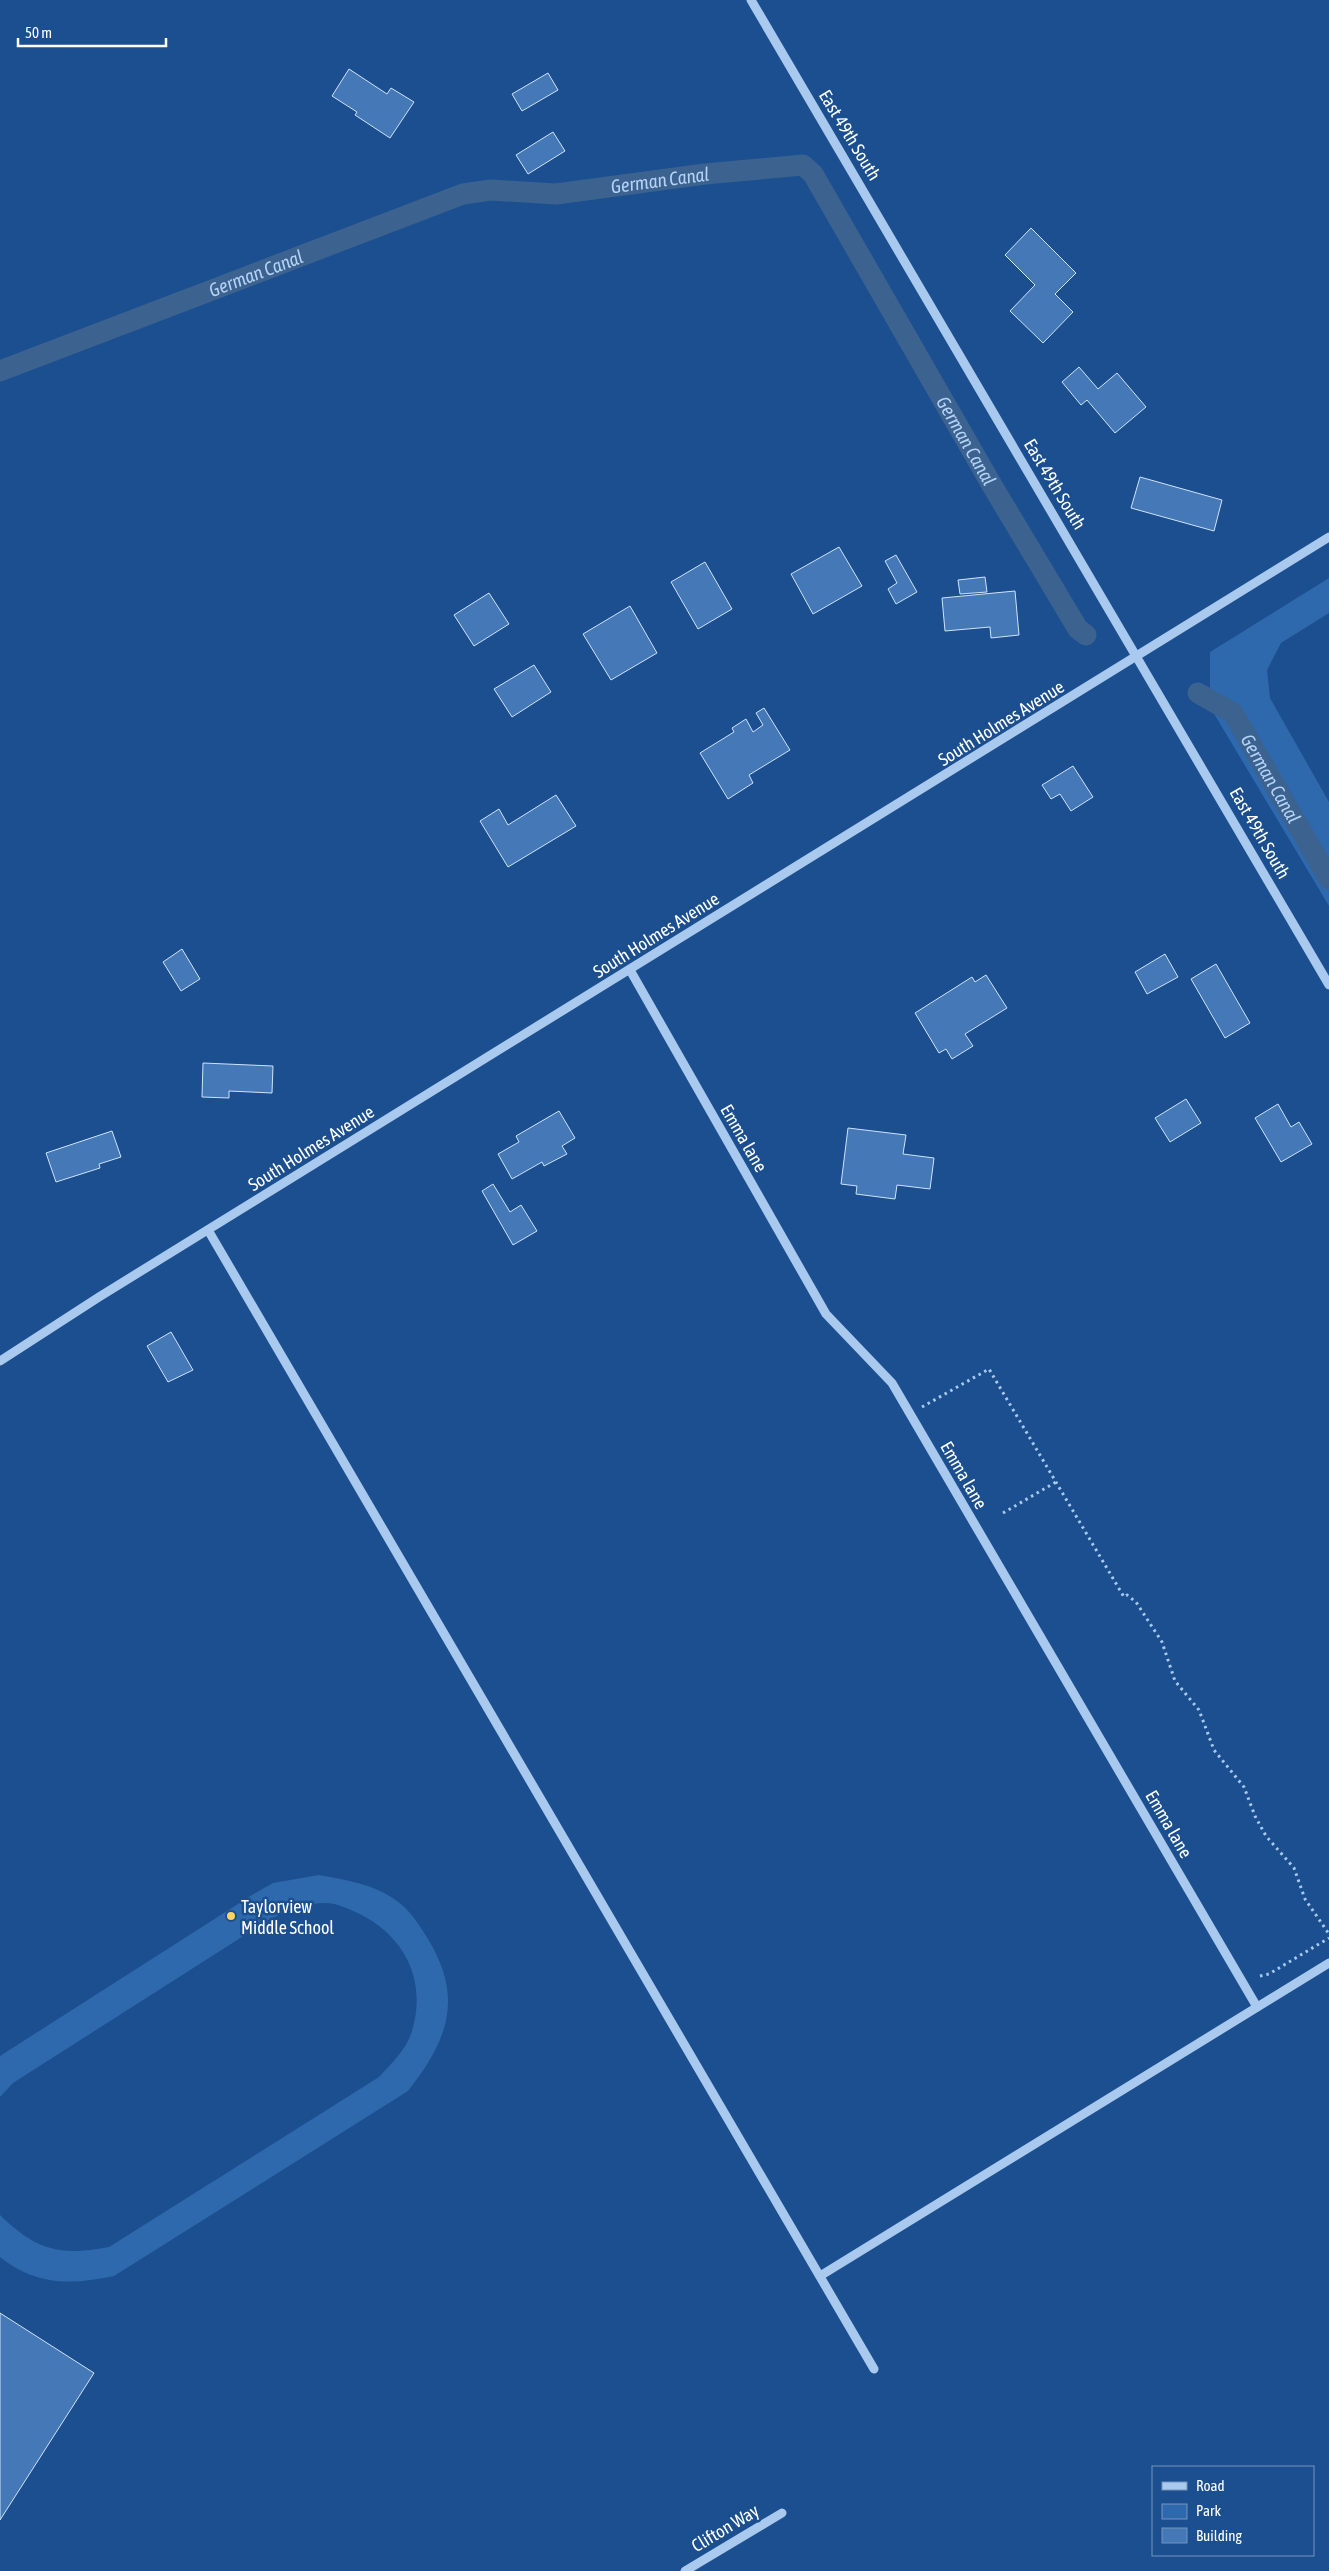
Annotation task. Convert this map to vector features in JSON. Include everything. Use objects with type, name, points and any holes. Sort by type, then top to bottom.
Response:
[{"type":"street","name":"East 49th South","points":[[751,0],[1329,985]]},
{"type":"street","name":"South Holmes Avenue","points":[[0,1361],[208,1230],[1138,657],[1329,537]]},
{"type":"street","name":"Emma lane","points":[[630,970],[826,1314],[892,1383],[1257,2007]]},
{"type":"street","points":[[208,1230],[874,2368]]},
{"type":"street","points":[[820,2276],[1329,1963]]},
{"type":"street","name":"Clifton Way","points":[[685,2571],[782,2513]]},
{"type":"path","points":[[919,1409],[988,1369],[1124,1597],[1127,1595],[1136,1602],[1162,1642],[1175,1681],[1199,1710],[1214,1750],[1244,1786],[1255,1816],[1266,1836],[1294,1868],[1305,1899],[1329,1936],[1269,1974],[1260,1976]]},
{"type":"path","points":[[1003,1513],[1056,1482]]},
{"type":"green space","points":[[1329,578],[1329,613],[1281,643],[1267,670],[1270,698],[1329,802],[1329,906],[1210,707],[1210,652]]},
{"type":"green space","points":[[319,1875],[379,1890],[397,1901],[418,1924],[439,1960],[446,1980],[448,2000],[446,2018],[433,2054],[408,2091],[114,2276],[84,2281],[55,2281],[27,2273],[0,2257],[0,2215],[26,2236],[50,2248],[76,2251],[109,2247],[379,2077],[398,2056],[410,2038],[416,2014],[417,1997],[415,1981],[403,1952],[393,1939],[367,1918],[341,1906],[330,1903],[317,1903],[296,1908],[270,1919],[13,2083],[0,2097],[0,2056],[273,1883]]},
{"type":"building","points":[[349,69],[387,94],[391,88],[414,102],[390,138],[355,115],[357,112],[332,96]]},
{"type":"building","points":[[548,73],[558,90],[522,111],[512,94]]},
{"type":"building","points":[[553,132],[565,151],[528,174],[516,155]]},
{"type":"building","points":[[1031,228],[1076,273],[1055,294],[1073,312],[1043,343],[1010,311],[1035,285],[1005,255]]},
{"type":"building","points":[[1079,367],[1098,389],[1117,373],[1146,407],[1115,433],[1087,400],[1081,405],[1062,382]]},
{"type":"building","points":[[1140,477],[1222,500],[1214,531],[1131,508]]},
{"type":"building","points":[[839,547],[862,586],[813,614],[791,574]]},
{"type":"building","points":[[896,555],[917,592],[896,604],[888,589],[897,583],[885,561]]},
{"type":"building","points":[[705,562],[732,609],[698,629],[671,582]]},
{"type":"building","points":[[985,577],[987,592],[960,594],[958,580]]},
{"type":"building","points":[[1015,591],[1019,635],[991,638],[990,627],[945,631],[942,598]]},
{"type":"building","points":[[489,593],[509,624],[474,646],[454,615]]},
{"type":"building","points":[[630,606],[657,653],[611,680],[583,634]]},
{"type":"building","points":[[534,665],[551,692],[512,717],[494,689]]},
{"type":"building","points":[[764,708],[790,750],[749,775],[753,783],[728,799],[700,753],[734,732],[732,728],[746,719],[753,732],[763,725],[756,713]]},
{"type":"building","points":[[1073,766],[1093,797],[1071,811],[1060,794],[1051,799],[1042,785]]},
{"type":"building","points":[[556,795],[576,826],[508,867],[480,821],[499,809],[508,825]]},
{"type":"building","points":[[182,949],[200,979],[181,991],[163,962]]},
{"type":"building","points":[[1165,954],[1178,977],[1147,994],[1135,972]]},
{"type":"building","points":[[1216,964],[1250,1023],[1225,1038],[1191,979]]},
{"type":"building","points":[[986,975],[1007,1008],[965,1034],[973,1046],[952,1059],[946,1049],[939,1053],[915,1013],[972,977],[975,982]]},
{"type":"building","points":[[203,1063],[273,1066],[272,1093],[229,1091],[229,1098],[202,1097]]},
{"type":"building","points":[[1186,1099],[1201,1123],[1170,1142],[1155,1118]]},
{"type":"building","points":[[1278,1104],[1291,1127],[1299,1122],[1312,1144],[1281,1162],[1255,1118]]},
{"type":"building","points":[[559,1111],[575,1138],[562,1146],[567,1154],[544,1166],[542,1162],[512,1179],[498,1154],[519,1142],[516,1136]]},
{"type":"building","points":[[848,1128],[906,1135],[903,1154],[934,1158],[930,1189],[897,1185],[895,1199],[856,1194],[857,1186],[841,1184]]},
{"type":"building","points":[[112,1131],[121,1157],[99,1164],[100,1168],[56,1182],[46,1153]]},
{"type":"building","points":[[493,1184],[510,1212],[521,1205],[537,1231],[513,1245],[482,1191]]},
{"type":"building","points":[[171,1332],[193,1370],[168,1382],[147,1346]]},
{"type":"building","points":[[0,2313],[94,2373],[0,2520]]},
{"type":"waterway","name":"German Canal","points":[[0,371],[463,194],[491,190],[556,194],[705,174],[803,165],[813,174],[993,487],[1078,629],[1086,635]]},
{"type":"waterway","name":"German Canal","points":[[1198,693],[1233,713],[1329,879]]},
{"type":"place","name":"Taylorview Middle School","points":[[231,1916]]}]
